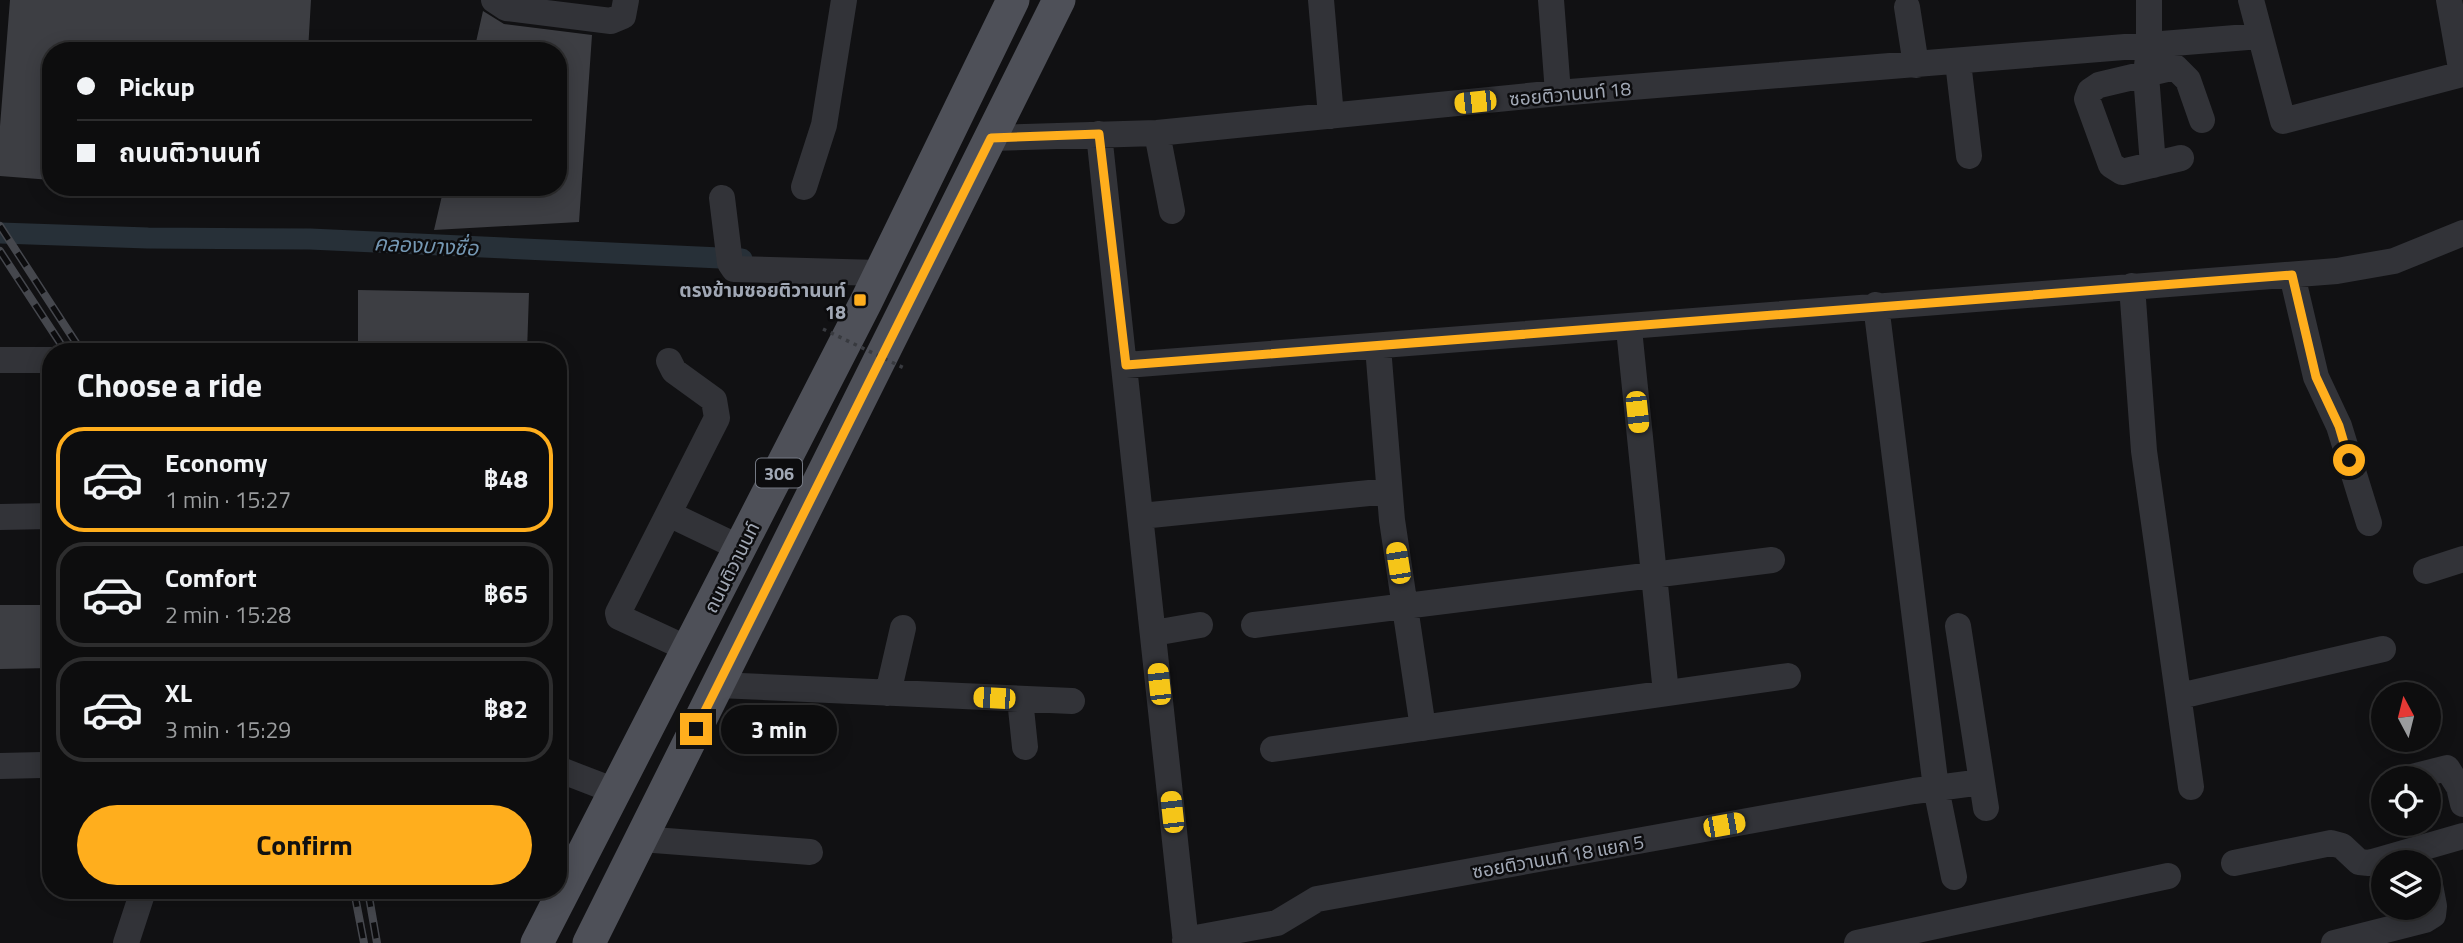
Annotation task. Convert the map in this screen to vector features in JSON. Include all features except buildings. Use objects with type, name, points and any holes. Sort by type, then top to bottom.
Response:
[{"type":"main road","name":"ถนนติวานนท์","points":[[567,885],[879,273],[1013,0]]},
{"type":"main road","name":"306","points":[[589,943],[1059,0]]},
{"type":"main road","name":"ถนนติวานนท์","points":[[537,943],[560,899]]},
{"type":"street","points":[[494,0],[506,8],[611,21],[623,16],[626,0]]},
{"type":"street","points":[[804,187],[824,125],[844,0]]},
{"type":"street","points":[[1321,0],[1331,116]]},
{"type":"street","points":[[1551,0],[1558,93]]},
{"type":"street","points":[[2149,0],[2146,75],[2153,165]]},
{"type":"street","points":[[2251,0],[2283,121],[2462,74],[2449,0]]},
{"type":"street","points":[[1908,7],[1916,65]]},
{"type":"street","name":"ซอยติวานนท์ 18","points":[[991,138],[1157,133],[1558,93],[2149,48],[2260,36]]},
{"type":"street","points":[[1958,62],[1969,156]]},
{"type":"street","points":[[2181,158],[2122,172],[2111,165],[2087,99],[2090,91],[2099,85],[2175,67],[2182,71],[2188,80],[2202,120]]},
{"type":"street","points":[[1157,133],[1172,211]]},
{"type":"street","points":[[1099,134],[1126,365],[1185,942]]},
{"type":"street","points":[[722,198],[729,255],[736,269],[879,273]]},
{"type":"street","points":[[1126,365],[2337,271],[2394,261],[2463,233]]},
{"type":"street","points":[[2292,275],[2316,377],[2339,426],[2369,523]]},
{"type":"street","points":[[2132,286],[2144,451],[2191,787]]},
{"type":"street","points":[[1876,305],[1936,788],[1954,877]]},
{"type":"street","points":[[1629,328],[1666,694]]},
{"type":"street","points":[[1378,346],[1389,491],[1423,727]]},
{"type":"street","points":[[0,360],[42,360]]},
{"type":"street","points":[[669,361],[674,372],[714,400],[718,411],[714,429],[618,613],[619,617],[688,649]]},
{"type":"street","points":[[1141,516],[1389,491]]},
{"type":"street","points":[[669,514],[740,548]]},
{"type":"street","points":[[0,517],[42,516]]},
{"type":"street","points":[[2426,571],[2463,559]]},
{"type":"street","points":[[1254,625],[1772,560]]},
{"type":"street","points":[[1154,633],[1200,625]]},
{"type":"street","name":"ซอยติวานนท์ 18 แยก 5","points":[[1185,942],[1278,923],[1317,899],[1936,788],[1984,795],[1958,626]]},
{"type":"street","points":[[888,693],[903,628]]},
{"type":"street","points":[[2180,696],[2383,649]]},
{"type":"street","points":[[1273,749],[1787,676]]},
{"type":"street","points":[[718,685],[1072,701]]},
{"type":"street","points":[[1020,699],[1025,747]]},
{"type":"street","points":[[0,766],[42,765]]},
{"type":"street","points":[[2441,769],[2446,768],[2459,787],[2463,804]]},
{"type":"street","points":[[567,772],[615,791]]},
{"type":"street","points":[[2434,850],[2463,836]]},
{"type":"street","points":[[641,839],[810,852]]},
{"type":"street","points":[[2234,863],[2331,843],[2342,846],[2359,862],[2371,863]]},
{"type":"street","points":[[1857,943],[1964,931],[2168,876]]},
{"type":"street","points":[[126,943],[140,899]]},
{"type":"street","points":[[2334,943],[2425,920]]},
{"type":"path","points":[[823,329],[906,369]]},
{"type":"waterway","name":"คลองบางซื่อ","points":[[0,233],[148,238],[310,239],[742,259]]},
{"type":"railway","points":[[0,226],[76,343]]},
{"type":"railway","points":[[0,251],[60,343]]},
{"type":"railway","points":[[356,899],[364,943]]},
{"type":"railway","points":[[369,899],[377,943]]},
{"type":"place","name":"ตรงข้ามซอยติวานนท์ 18","points":[[860,300]]},
{"type":"route","points":[[696,729],[991,138],[1099,134],[1126,365],[1629,328],[1876,305],[2292,275],[2316,377],[2339,426],[2349,460]]}]
